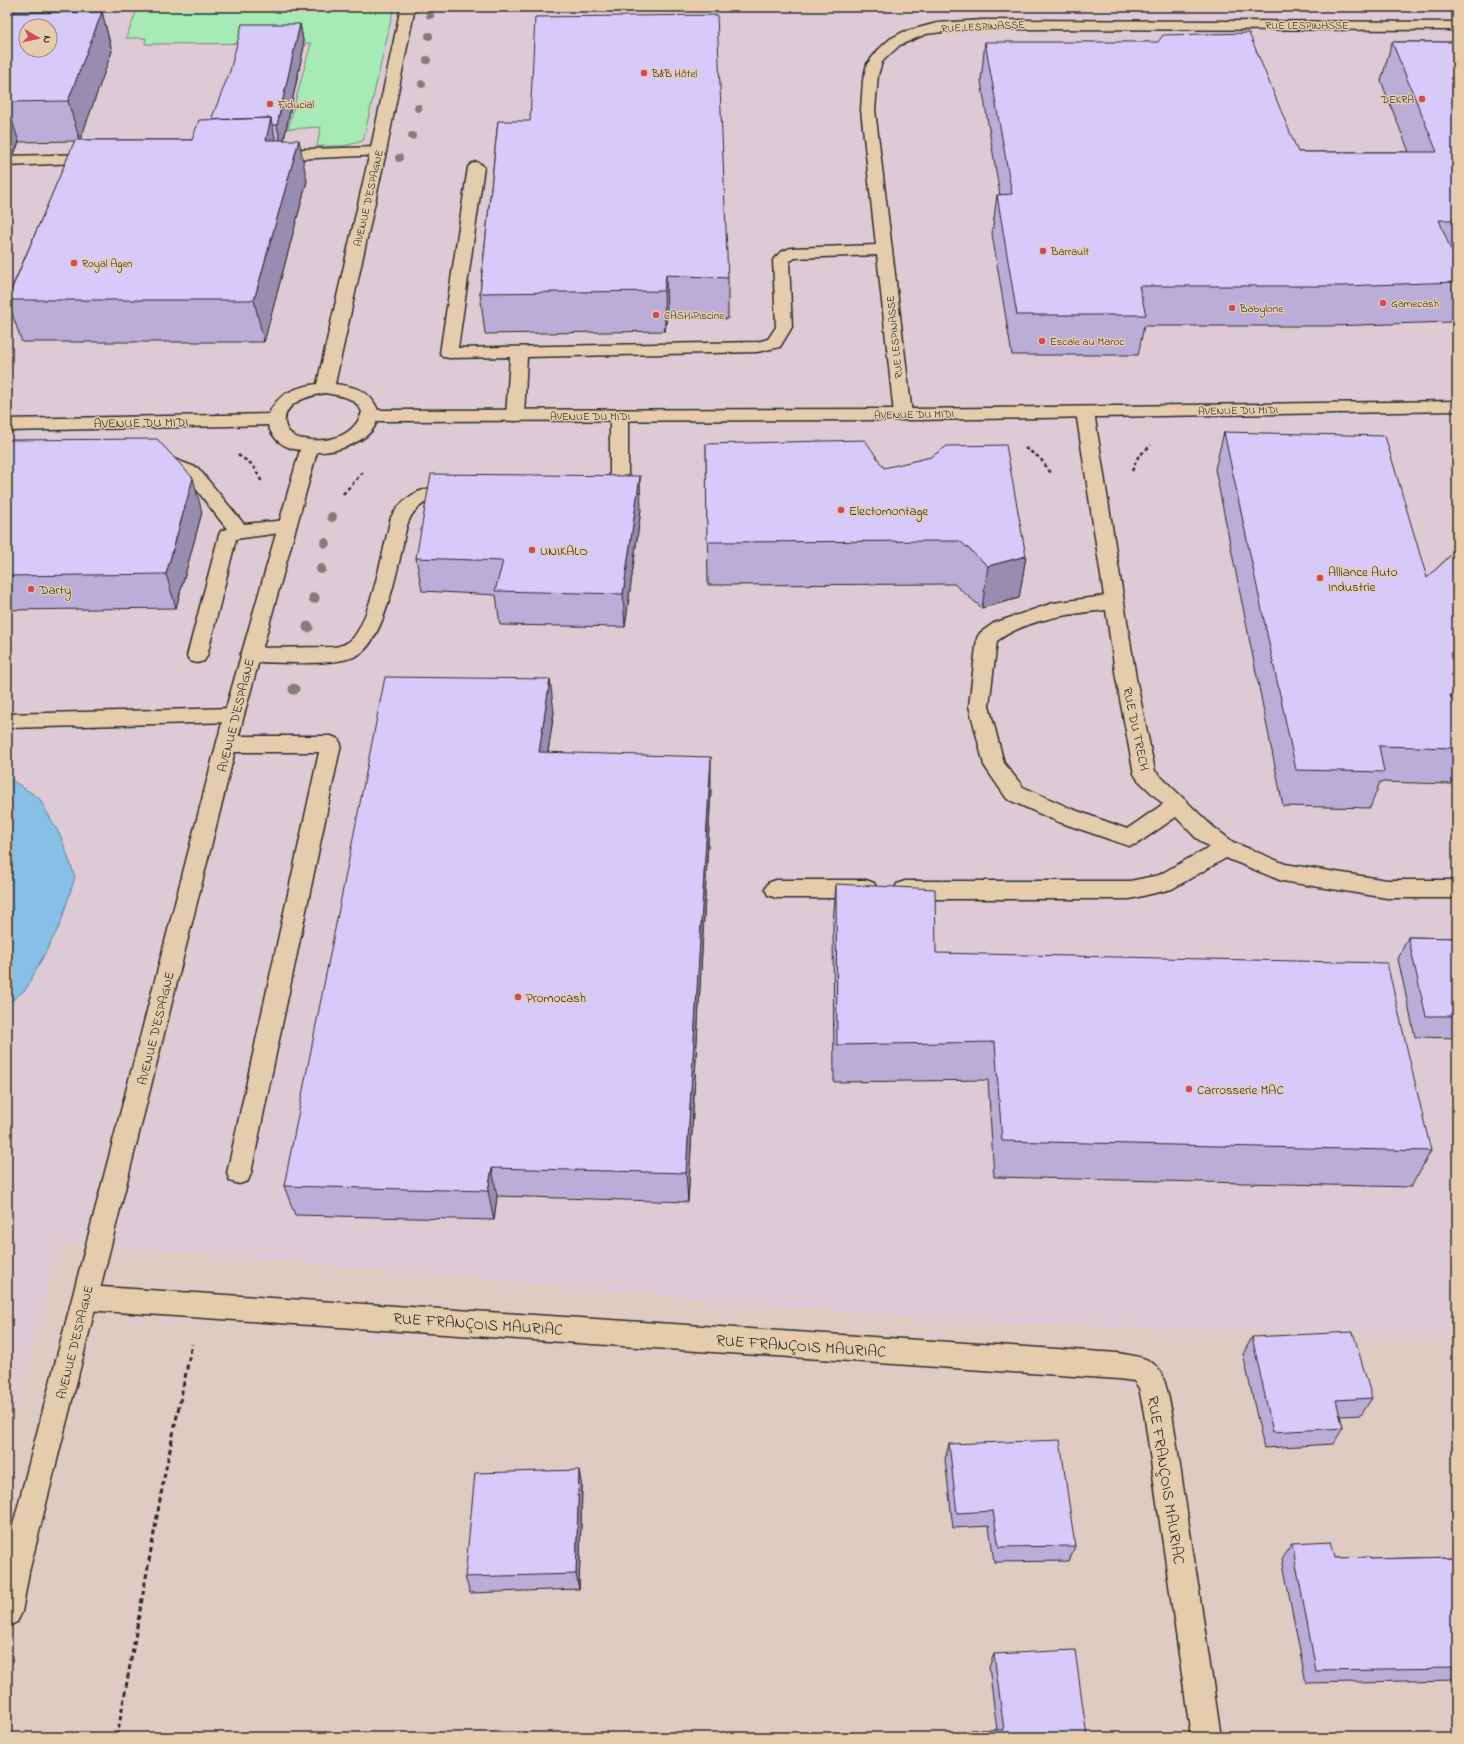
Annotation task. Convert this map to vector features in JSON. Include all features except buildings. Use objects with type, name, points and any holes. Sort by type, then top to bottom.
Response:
[{"type":"street","name":"AVENUE D'ESPAGNE","points":[[325,388],[378,152],[408,7]]},
{"type":"street","name":"RUE LESPINASSE","points":[[903,414],[868,110],[870,84],[874,63],[890,46],[912,34],[950,25],[1457,26]]},
{"type":"street","points":[[260,155],[378,152]]},
{"type":"street","points":[[7,161],[111,159]]},
{"type":"street","points":[[476,167],[449,352],[757,346],[774,343],[784,327],[781,260],[790,253],[885,250]]},
{"type":"street","points":[[515,416],[519,351]]},
{"type":"street","points":[[325,388],[339,388],[353,392],[363,398],[369,406],[370,415],[367,424],[361,432],[350,438],[337,444],[310,446],[295,443],[283,437],[277,429],[275,419],[279,410],[286,402],[297,395],[310,390],[325,388]]},
{"type":"street","name":"AVENUE DU MIDI","points":[[370,415],[619,416],[903,414],[1457,406]]},
{"type":"street","name":"RUE DU TRECH","points":[[1085,412],[1126,678],[1145,774],[1203,831],[1225,848],[1282,872],[1388,889],[1457,889]]},
{"type":"street","points":[[588,490],[619,490],[619,416]]},
{"type":"street","name":"AVENUE DU MIDI","points":[[7,425],[275,419]]},
{"type":"street","name":"AVENUE D'ESPAGNE","points":[[7,1612],[17,1564],[228,744],[234,715],[310,446]]},
{"type":"street","points":[[142,465],[174,465],[192,472],[239,531]]},
{"type":"street","points":[[250,655],[335,655],[352,650],[367,634],[375,614],[382,595],[400,517],[407,506],[419,497],[436,492],[472,490]]},
{"type":"street","points":[[197,656],[228,535],[239,531],[287,526]]},
{"type":"street","points":[[1114,602],[1060,608],[1001,628],[987,638],[979,706],[994,765],[1015,793],[1064,815],[1129,838],[1176,806]]},
{"type":"street","points":[[7,721],[234,715]]},
{"type":"street","points":[[228,744],[331,744],[239,1173]]},
{"type":"street","points":[[776,889],[1130,890],[1164,883],[1225,848]]},
{"type":"street","name":"RUE FRANÇOIS MAURIAC","points":[[86,1298],[1118,1366],[1141,1370],[1151,1382],[1158,1413],[1206,1737]]},
{"type":"path","points":[[117,1737],[164,1478],[201,1305]]},
{"type":"shaded area","points":[[7,7],[1457,7],[1457,1339],[950,1321],[154,1250],[59,1245],[7,1445]]},
{"type":"green space","points":[[138,7],[394,7],[363,141],[344,146],[317,146],[321,127],[288,129],[311,43],[145,44],[146,38],[126,38]]},
{"type":"water","points":[[7,777],[39,798],[61,837],[75,877],[60,925],[26,989],[7,1005]]},
{"type":"place","name":"B&B Hôtel","points":[[644,73]]},
{"type":"place","name":"DEKRA","points":[[1422,99]]},
{"type":"place","name":"Fiducial","points":[[270,104]]},
{"type":"place","name":"Barrault","points":[[1043,251]]},
{"type":"place","name":"Royal Agen","points":[[74,263]]},
{"type":"place","name":"Gamecash","points":[[1383,303]]},
{"type":"place","name":"Babylone","points":[[1232,308]]},
{"type":"place","name":"CASH PIscine","points":[[656,315]]},
{"type":"place","name":"Escale au Maroc","points":[[1042,341]]},
{"type":"place","name":"Electomontage","points":[[841,510]]},
{"type":"place","name":"UNIKALO","points":[[532,550]]},
{"type":"place","name":"Alliance Auto Industrie","points":[[1320,578]]},
{"type":"place","name":"Darty","points":[[31,589]]},
{"type":"place","name":"Promocash","points":[[518,997]]},
{"type":"place","name":"Carrosserie MAC","points":[[1189,1089]]}]
